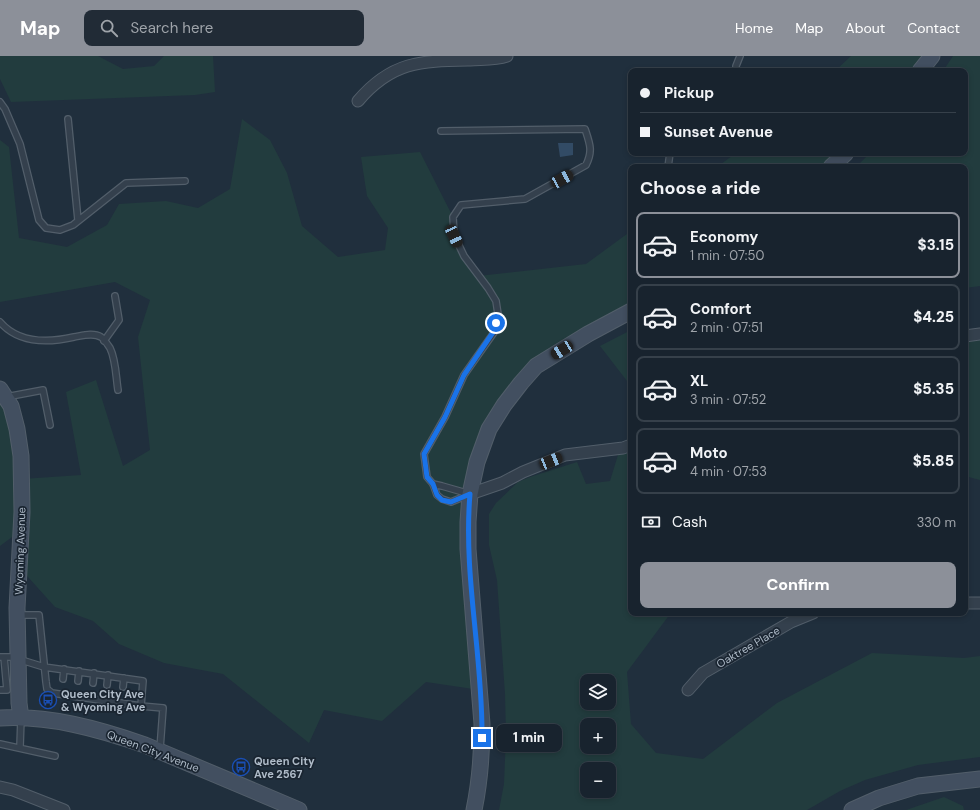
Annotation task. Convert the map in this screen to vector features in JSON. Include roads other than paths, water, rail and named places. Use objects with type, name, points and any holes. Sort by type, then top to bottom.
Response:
[{"type":"street","points":[[358,101],[378,81],[403,67],[430,61],[495,59],[505,56]]},
{"type":"street","points":[[922,68],[932,56]]},
{"type":"street","points":[[834,164],[843,156]]},
{"type":"street","points":[[474,810],[480,778],[482,724],[468,549],[468,522],[470,494],[477,462],[489,429],[504,405],[536,366],[588,334],[628,313]]},
{"type":"street","points":[[968,336],[980,334]]},
{"type":"street","name":"Wyoming Avenue","points":[[3,393],[11,406],[17,429],[21,456],[22,512],[17,615],[10,658],[13,689],[21,718]]},
{"type":"street","points":[[470,494],[502,483],[523,472],[565,455],[628,446]]},
{"type":"street","points":[[968,603],[980,603]]},
{"type":"street","name":"Oaktree Place","points":[[688,690],[703,673],[791,622],[806,616]]},
{"type":"street","name":"Queen City Avenue","points":[[0,718],[21,718],[61,722],[121,737],[299,810]]},
{"type":"street","points":[[852,810],[879,798],[918,786],[980,779]]},
{"type":"street","points":[[0,786],[64,810]]},
{"type":"lane","points":[[736,68],[740,56]]},
{"type":"lane","points":[[0,102],[5,109],[20,144],[39,220],[46,228],[60,230],[73,224],[126,183],[185,181]]},
{"type":"lane","points":[[68,119],[78,220]]},
{"type":"lane","points":[[441,131],[585,129],[590,143],[590,156],[586,165],[525,199],[461,205],[453,218],[454,236],[464,256],[496,301],[498,314],[494,331],[464,375],[445,417],[424,454],[427,477],[433,484],[437,495],[442,500],[451,502],[470,494]]},
{"type":"lane","points":[[104,341],[119,320],[115,296]]},
{"type":"lane","points":[[0,322],[15,334],[27,339],[40,341],[57,341],[83,335],[94,335],[101,337],[111,349],[118,390]]},
{"type":"lane","points":[[3,393],[43,390],[50,426]]},
{"type":"lane","points":[[433,484],[470,494]]},
{"type":"lane","points":[[17,615],[39,614],[44,666],[48,689],[52,693],[62,692],[122,700],[141,706],[163,708],[160,752]]},
{"type":"lane","points":[[10,658],[44,666],[143,681],[141,706]]},
{"type":"lane","points":[[63,679],[64,669]]},
{"type":"lane","points":[[78,681],[79,671]]},
{"type":"lane","points":[[93,683],[94,673]]},
{"type":"lane","points":[[107,685],[108,675]]},
{"type":"lane","points":[[123,687],[124,678]]},
{"type":"lane","points":[[0,690],[13,689]]},
{"type":"lane","points":[[20,747],[21,718]]},
{"type":"lane","points":[[0,744],[20,747],[55,756]]},
{"type":"water","points":[[558,143],[573,143],[573,155],[560,157]]},
{"type":"place","name":"Queen City Ave & Wyoming Ave","points":[[48,700]]},
{"type":"place","name":"Queen City Ave 2567","points":[[241,767]]}]
